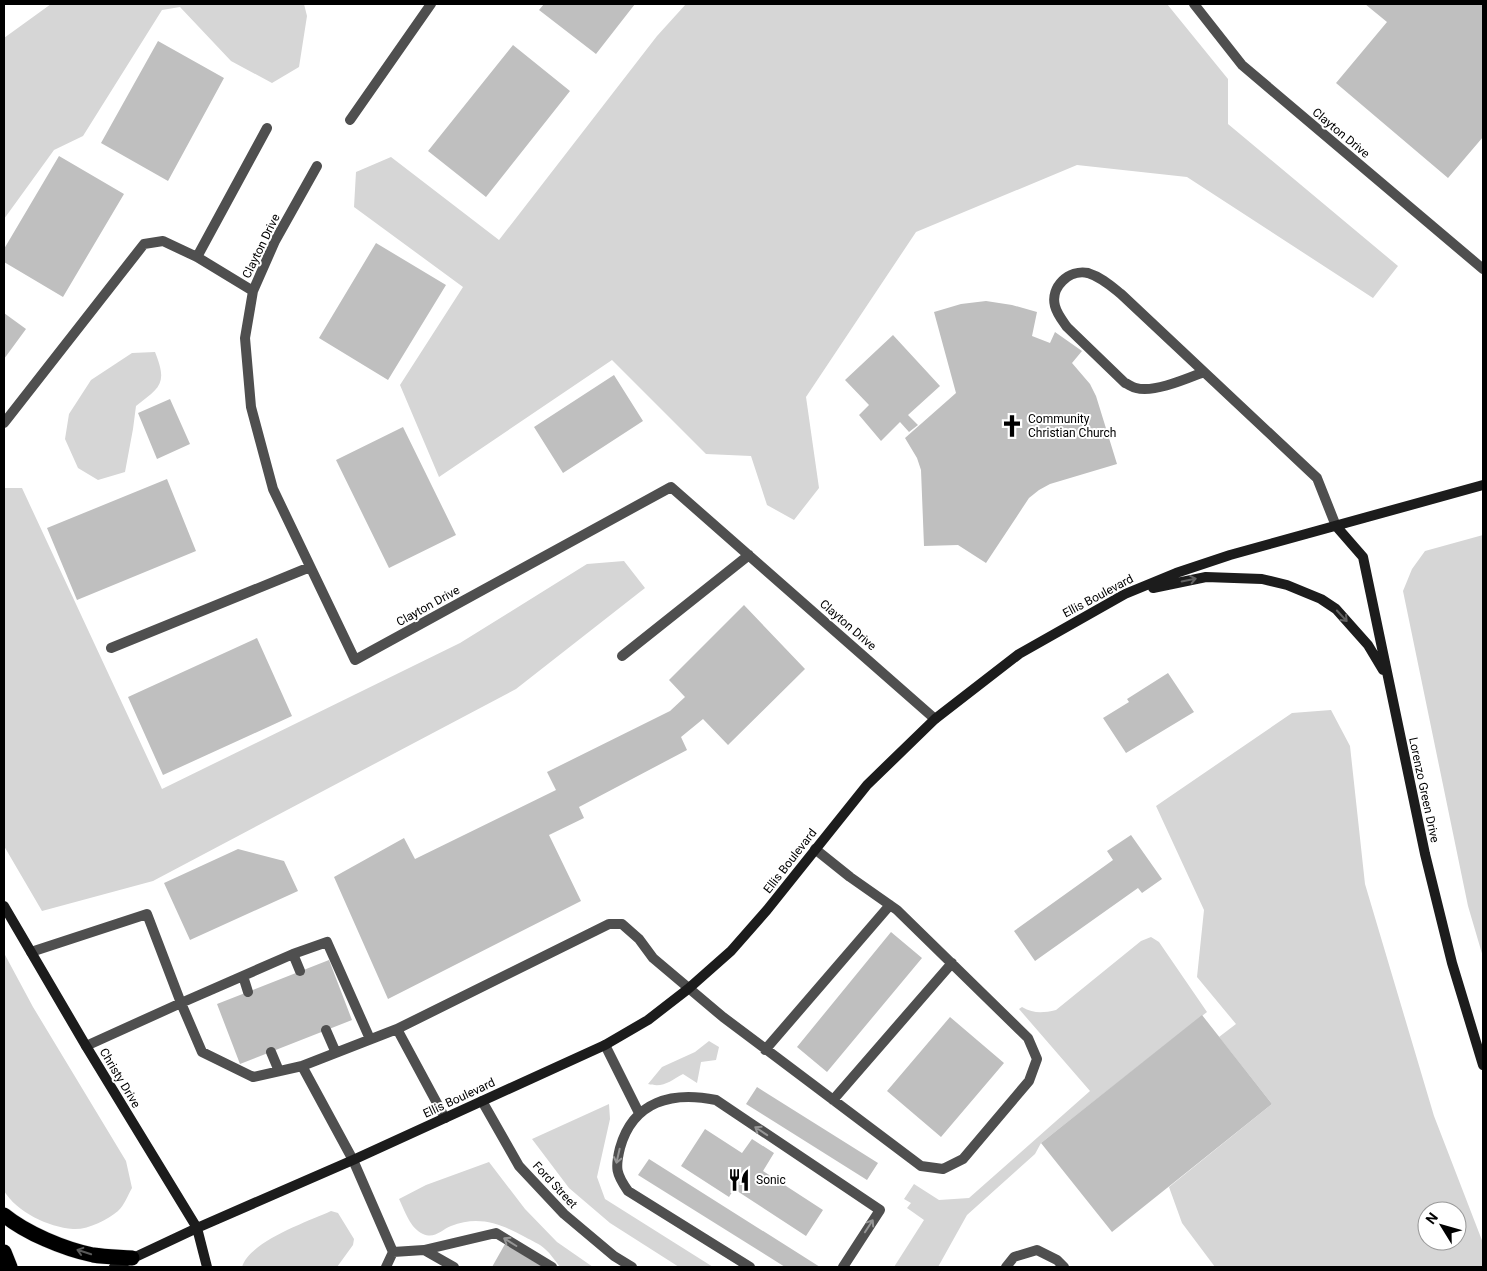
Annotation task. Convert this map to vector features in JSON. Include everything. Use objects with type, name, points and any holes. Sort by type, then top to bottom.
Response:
[{"type":"highway","points":[[4,1215],[36,1236],[93,1255],[132,1258]]},
{"type":"highway","points":[[4,1252],[10,1267]]},
{"type":"main road","name":"Ellis Boulevard","points":[[114,1267],[605,1045],[648,1020],[688,989],[731,951],[767,910],[868,785],[935,719],[1019,654],[1125,594],[1176,573],[1230,555],[1483,485]]},
{"type":"main road","name":"Lorenzo Green Drive","points":[[1336,526],[1363,558],[1429,872],[1452,963],[1483,1066]]},
{"type":"main road","points":[[1125,594],[1206,577],[1262,579],[1305,591],[1336,609],[1368,645],[1382,666],[1394,707]]},
{"type":"main road","name":"Christy Drive","points":[[4,906],[86,1046],[197,1228],[207,1267]]},
{"type":"street","points":[[350,120],[431,4]]},
{"type":"street","name":"Clayton Drive","points":[[1194,4],[1242,65],[1483,269]]},
{"type":"street","points":[[197,257],[267,128]]},
{"type":"street","name":"Clayton Drive","points":[[318,166],[274,242],[253,291],[245,338],[251,407],[273,489],[355,660],[671,487],[935,719]]},
{"type":"street","points":[[4,423],[144,244],[163,241],[197,257],[253,291]]},
{"type":"street","points":[[1204,372],[1170,384],[1147,389],[1135,388],[1125,383],[1059,317],[1054,306],[1055,294],[1060,282],[1072,274],[1086,273],[1099,277],[1121,294],[1317,478],[1336,526]]},
{"type":"street","points":[[622,656],[749,556]]},
{"type":"street","points":[[110,648],[310,567]]},
{"type":"street","points":[[31,952],[147,914],[202,1052],[252,1077],[302,1066],[397,1029],[608,924],[622,924],[632,932],[653,958],[688,989],[765,1050],[921,1166],[943,1169],[963,1159],[1029,1081],[1037,1059],[1028,1038],[890,905],[815,849]]},
{"type":"street","points":[[765,1050],[890,905]]},
{"type":"street","points":[[86,1046],[243,976],[327,942],[370,1039]]},
{"type":"street","points":[[294,954],[300,971]]},
{"type":"street","points":[[834,1100],[952,964]]},
{"type":"street","points":[[243,976],[248,992]]},
{"type":"street","points":[[397,1029],[445,1118]]},
{"type":"street","points":[[326,1030],[336,1053]]},
{"type":"street","points":[[605,1045],[639,1113]]},
{"type":"street","points":[[271,1052],[279,1071]]},
{"type":"street","points":[[302,1066],[353,1160],[393,1252],[386,1267]]},
{"type":"street","points":[[750,1267],[628,1191],[619,1178],[616,1163],[627,1128],[639,1113],[659,1102],[680,1098],[698,1097],[716,1100],[880,1210],[843,1267]]},
{"type":"street","name":"Ford Street","points":[[482,1101],[526,1173],[564,1214],[614,1256],[632,1267]]},
{"type":"street","points":[[393,1252],[424,1250],[496,1233],[552,1267]]},
{"type":"street","points":[[424,1250],[454,1267]]},
{"type":"street","points":[[1006,1267],[1014,1257],[1038,1250],[1057,1260],[1064,1267]]},
{"type":"shaded area","points":[[51,4],[304,4],[307,16],[299,67],[272,83],[231,61],[180,7],[162,10],[83,136],[54,150],[4,219],[4,38]]},
{"type":"shaded area","points":[[686,4],[1167,4],[1228,79],[1228,124],[1398,266],[1373,298],[1187,177],[1077,165],[916,232],[806,397],[819,488],[794,520],[767,505],[751,456],[706,454],[612,360],[439,477],[400,385],[463,287],[354,207],[356,172],[391,157],[499,240],[657,36]]},
{"type":"shaded area","points":[[155,352],[161,371],[161,378],[156,389],[136,406],[125,472],[98,480],[78,468],[65,439],[69,414],[91,380],[132,353]]},
{"type":"shaded area","points":[[4,488],[22,488],[162,789],[460,643],[587,564],[624,561],[645,588],[516,689],[153,881],[42,911],[4,846]]},
{"type":"shaded area","points":[[1483,535],[1483,957],[1468,906],[1403,591],[1412,569],[1425,551]]},
{"type":"shaded area","points":[[1331,710],[1350,746],[1365,884],[1434,1116],[1467,1201],[1417,1201],[1417,1251],[1467,1251],[1467,1202],[1483,1243],[1483,1267],[1215,1267],[1182,1223],[1169,1187],[1272,1104],[1219,1037],[1236,1024],[1197,977],[1204,910],[1156,806],[1292,713]]},
{"type":"shaded area","points":[[1151,937],[1159,942],[1207,1012],[1041,1143],[1035,1154],[967,1215],[938,1267],[894,1267],[924,1220],[907,1208],[911,1203],[904,1199],[914,1184],[939,1200],[969,1198],[1090,1091],[1019,1009],[1022,1007],[1039,1012],[1056,1010],[1141,941]]},
{"type":"shaded area","points":[[4,953],[33,1007],[126,1161],[132,1188],[126,1200],[114,1214],[91,1226],[73,1229],[44,1222],[17,1206],[4,1191]]},
{"type":"shaded area","points":[[709,1041],[719,1047],[716,1060],[701,1062],[697,1083],[683,1074],[663,1084],[648,1084],[662,1067],[695,1052]]},
{"type":"shaded area","points":[[609,1104],[610,1119],[597,1177],[605,1199],[713,1267],[679,1267],[610,1223],[569,1188],[532,1139]]},
{"type":"shaded area","points":[[489,1162],[525,1209],[557,1242],[593,1267],[560,1267],[541,1246],[516,1232],[490,1223],[471,1221],[461,1223],[431,1235],[423,1234],[415,1228],[408,1219],[399,1199],[426,1185]]},
{"type":"shaded area","points":[[331,1211],[338,1213],[354,1239],[353,1245],[337,1267],[242,1267],[247,1258],[267,1241],[280,1233]]},
{"type":"building","points":[[544,4],[635,4],[596,54],[539,10]]},
{"type":"building","points":[[1365,4],[1483,4],[1483,137],[1448,178],[1336,83],[1387,22]]},
{"type":"building","points":[[158,41],[224,78],[168,181],[101,143]]},
{"type":"building","points":[[513,45],[570,91],[486,197],[428,151]]},
{"type":"building","points":[[59,156],[124,194],[63,297],[4,262],[4,249]]},
{"type":"building","points":[[376,243],[446,285],[388,380],[319,338]]},
{"type":"building","name":"Community Christian Church","points":[[986,301],[1012,305],[1037,312],[1032,336],[1050,343],[1055,332],[1082,351],[1072,363],[1090,384],[1096,396],[1117,464],[1050,484],[1039,490],[1029,498],[986,563],[958,545],[924,546],[921,470],[917,458],[905,438],[956,393],[934,312],[961,304]]},
{"type":"building","points":[[4,313],[26,329],[4,359]]},
{"type":"building","points":[[893,335],[940,386],[908,415],[918,425],[909,432],[900,422],[881,441],[859,415],[869,405],[845,380]]},
{"type":"building","points":[[614,375],[643,421],[563,473],[534,427]]},
{"type":"building","points":[[170,399],[190,444],[157,459],[138,413]]},
{"type":"building","points":[[403,427],[456,535],[389,568],[336,460]]},
{"type":"building","points":[[167,479],[196,551],[77,600],[47,528]]},
{"type":"building","points":[[744,605],[805,669],[728,745],[703,719],[681,737],[687,750],[579,807],[584,818],[549,835],[581,901],[388,999],[334,877],[404,838],[415,859],[556,790],[547,772],[670,711],[685,697],[669,680]]},
{"type":"building","points":[[257,638],[292,716],[163,775],[128,697]]},
{"type":"building","points":[[1168,673],[1194,712],[1126,753],[1103,718],[1129,702],[1127,699]]},
{"type":"building","points":[[1131,835],[1162,879],[1142,893],[1138,888],[1035,961],[1014,931],[1113,860],[1107,851]]},
{"type":"building","points":[[238,849],[284,861],[298,891],[190,940],[164,883]]},
{"type":"building","points":[[891,932],[922,958],[827,1072],[797,1047]]},
{"type":"building","points":[[329,960],[352,1020],[240,1064],[217,1004]]},
{"type":"building","points":[[1202,1015],[1272,1104],[1112,1232],[1041,1143]]},
{"type":"building","points":[[950,1017],[1004,1063],[941,1137],[887,1091]]},
{"type":"building","points":[[757,1087],[878,1163],[867,1180],[746,1104]]},
{"type":"building","name":"Sonic","points":[[705,1129],[742,1153],[752,1139],[774,1153],[763,1171],[823,1210],[806,1236],[734,1189],[729,1197],[681,1166]]},
{"type":"building","points":[[649,1159],[820,1267],[785,1267],[638,1175]]},
{"type":"building","points":[[505,1244],[543,1267],[492,1267]]},
{"type":"place","name":"Community Christian Church","points":[[1012,426]]},
{"type":"place","name":"Sonic","points":[[739,1180]]}]
